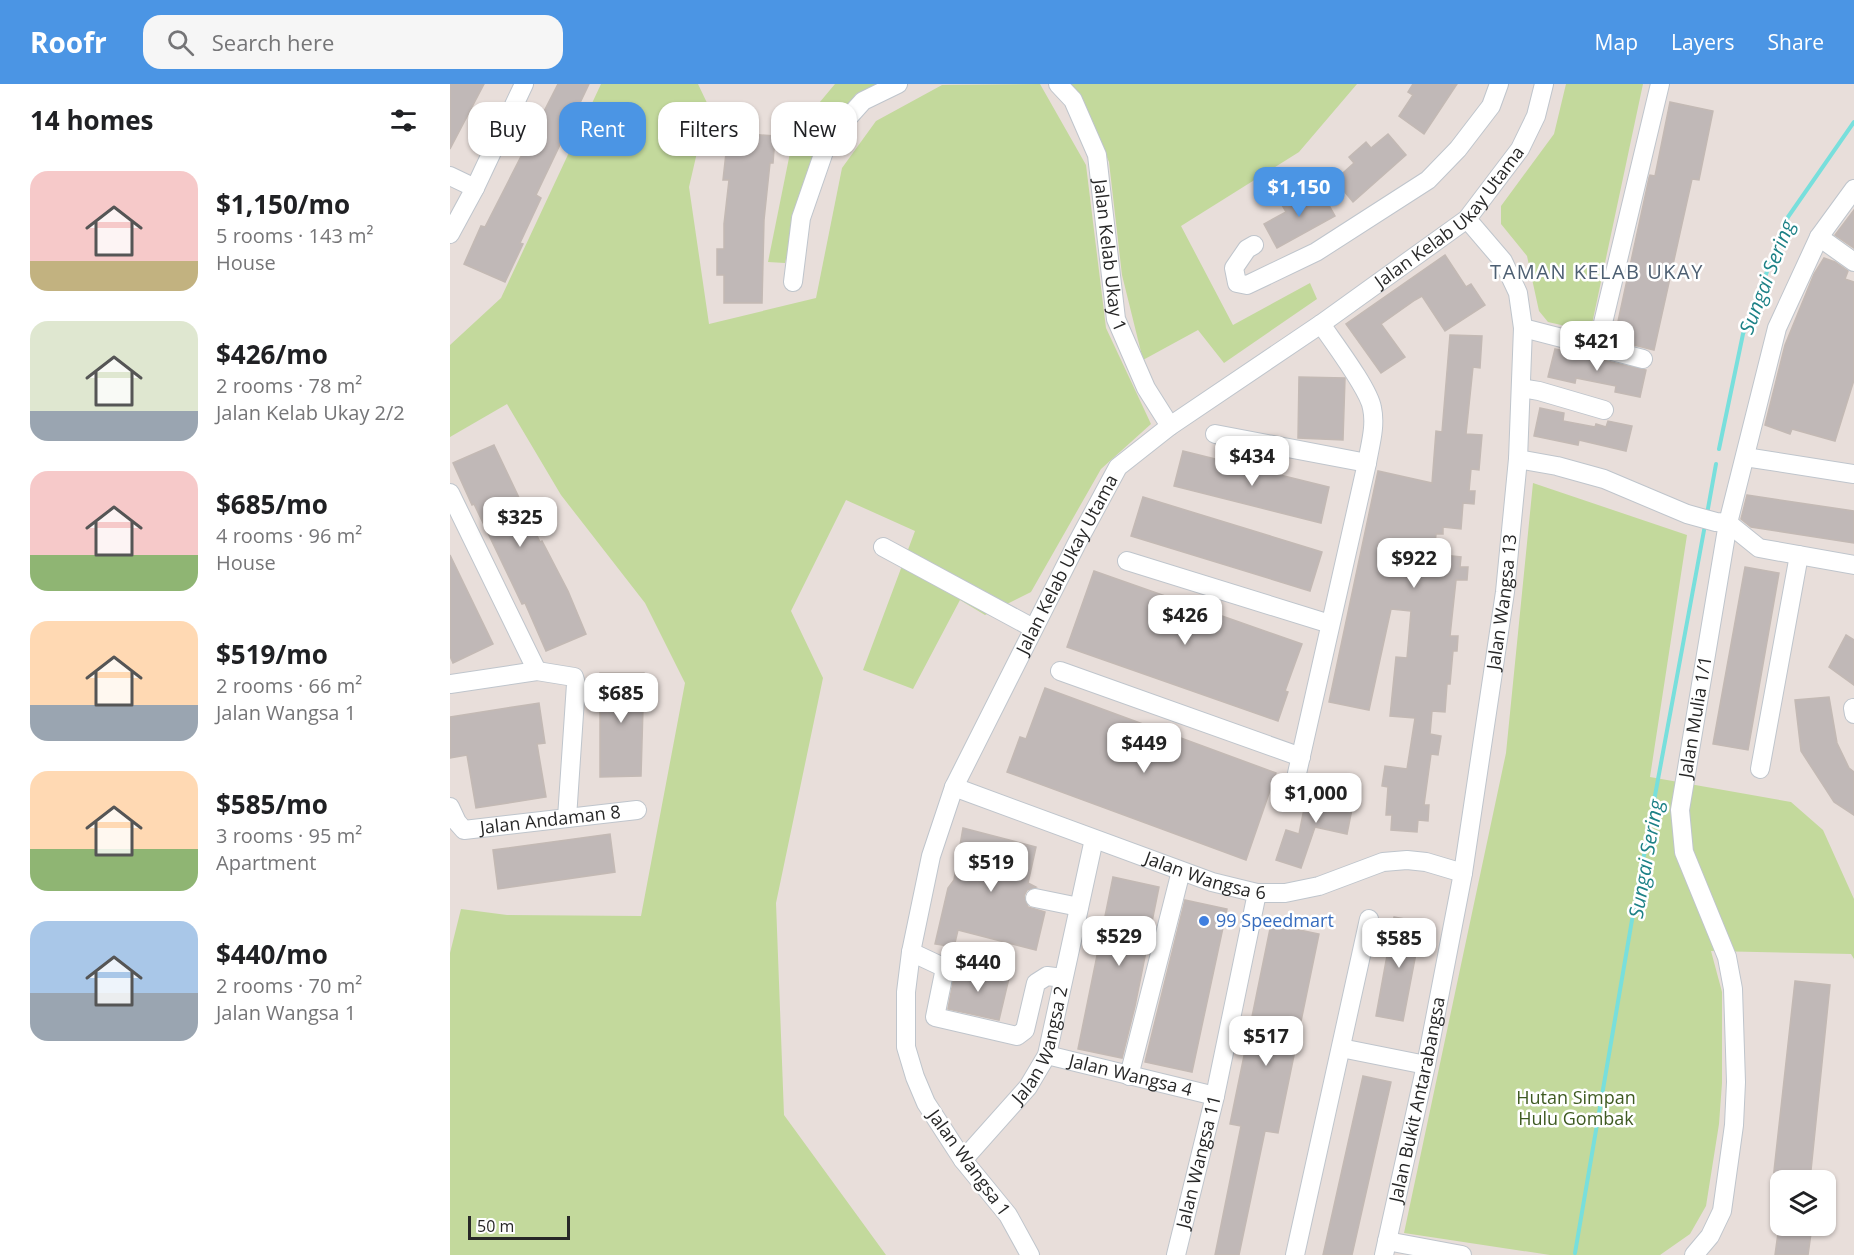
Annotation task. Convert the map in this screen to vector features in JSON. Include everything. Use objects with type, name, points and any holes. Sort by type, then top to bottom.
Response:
[{"type":"street","points":[[450,234],[475,188],[524,84]]},
{"type":"street","points":[[793,282],[801,218],[828,140],[863,101],[898,84]]},
{"type":"street","name":"Jalan Kelab Ukay 1","points":[[1058,84],[1073,100],[1097,155],[1116,319],[1146,388],[1170,426]]},
{"type":"street","points":[[1254,245],[1247,249],[1234,268],[1237,283],[1247,285],[1316,252],[1428,180],[1458,148],[1491,106],[1499,84]]},
{"type":"street","name":"Jalan Kelab Ukay Utama","points":[[954,787],[1033,628],[1118,467],[1170,426],[1321,324],[1467,219],[1520,149],[1536,116],[1544,84]]},
{"type":"street","points":[[1598,348],[1660,84]]},
{"type":"street","points":[[450,176],[475,188]]},
{"type":"street","name":"Jalan Mulia 1/1","points":[[1695,1255],[1710,1236],[1722,1210],[1734,1125],[1736,1083],[1733,990],[1727,957],[1684,852],[1680,810],[1722,523],[1745,457],[1777,328],[1819,237],[1854,189]]},
{"type":"street","name":"Jalan Wangsa 13","points":[[1463,873],[1505,592],[1518,459],[1523,328],[1518,292],[1503,261],[1467,219]]},
{"type":"street","points":[[1819,237],[1854,262]]},
{"type":"street","points":[[1291,800],[1367,464],[1373,425],[1372,406],[1364,389],[1321,324]]},
{"type":"street","points":[[1523,328],[1643,359]]},
{"type":"street","points":[[1521,388],[1604,410]]},
{"type":"street","points":[[1215,434],[1367,464]]},
{"type":"street","points":[[1745,457],[1853,468]]},
{"type":"street","points":[[1518,459],[1557,466],[1604,479],[1687,514],[1722,523],[1759,548],[1854,565]]},
{"type":"street","points":[[450,493],[537,671]]},
{"type":"street","points":[[883,547],[1033,628]]},
{"type":"street","points":[[1760,769],[1799,555]]},
{"type":"street","points":[[1127,561],[1330,624]]},
{"type":"street","points":[[1060,670],[1301,757]]},
{"type":"street","points":[[450,684],[537,671],[574,677],[576,684],[567,818]]},
{"type":"street","name":"Jalan Wangsa 6","points":[[954,787],[1212,882],[1257,893],[1285,893],[1319,886],[1383,862],[1407,860],[1426,862],[1463,873]]},
{"type":"street","name":"Jalan Wangsa 1","points":[[954,787],[931,856],[911,952],[905,1019],[906,1047],[926,1103],[963,1160],[1008,1215],[1030,1255]]},
{"type":"street","name":"Jalan Andaman 8","points":[[450,807],[457,822],[464,830],[638,810]]},
{"type":"street","name":"Jalan Wangsa 2","points":[[963,1160],[1028,1087],[1047,1055],[1094,838]]},
{"type":"street","points":[[1129,1076],[1181,871]]},
{"type":"street","name":"Jalan Bukit Antarabangsa","points":[[1385,1248],[1426,1065],[1463,873]]},
{"type":"street","name":"Jalan Wangsa 11","points":[[1176,1255],[1215,1096],[1257,893]]},
{"type":"street","points":[[1035,898],[1079,907]]},
{"type":"street","points":[[1295,1255],[1368,919]]},
{"type":"street","points":[[911,952],[945,968],[935,1017]]},
{"type":"street","points":[[905,1019],[935,1017],[1017,1036],[1025,1030],[1036,983],[1047,976],[1064,978]]},
{"type":"street","points":[[1341,1048],[1426,1065]]},
{"type":"street","name":"Jalan Wangsa 4","points":[[1047,1055],[1215,1096]]},
{"type":"street","points":[[1385,1248],[1462,1255]]},
{"type":"green space","points":[[601,84],[698,84],[707,102],[658,102],[658,156],[696,156],[689,187],[709,324],[816,298],[842,168],[851,156],[857,156],[857,147],[876,121],[942,85],[1040,84],[1086,165],[1106,328],[1151,424],[1101,469],[1031,592],[985,615],[960,600],[913,689],[863,670],[915,531],[846,500],[791,611],[823,678],[776,903],[784,1115],[886,1255],[450,1255],[450,953],[461,909],[507,915],[641,916],[685,683],[645,603],[561,495],[507,404],[450,437],[450,345],[501,298],[567,156],[646,156],[646,102],[593,102]]},
{"type":"green space","points":[[835,84],[879,84],[856,94],[850,102],[820,102]]},
{"type":"green space","points":[[1069,84],[1357,84],[1299,152],[1181,226],[1233,325],[1310,283],[1317,299],[1224,363],[1198,330],[1143,360],[1122,275],[1109,162],[1080,97]]},
{"type":"green space","points":[[1566,84],[1643,84],[1592,324],[1583,330],[1548,322],[1539,311],[1527,256],[1501,224],[1501,206],[1554,134]]},
{"type":"green space","points":[[789,156],[812,156],[785,263],[768,262]]},
{"type":"green space","name":"Hutan Simpan Hulu Gombak","points":[[1533,483],[1687,535],[1650,777],[1791,802],[1823,830],[1854,899],[1854,959],[1851,954],[1711,951],[1722,992],[1722,1083],[1719,1124],[1706,1206],[1690,1234],[1660,1255],[1550,1255],[1404,1233],[1506,753]]},
{"type":"building","points":[[450,84],[484,84],[475,102],[468,102],[468,115],[450,149]]},
{"type":"building","points":[[558,84],[589,84],[580,102],[559,102],[559,147],[536,195],[541,198],[505,282],[464,264],[481,226],[485,227],[521,156],[547,156],[547,106]]},
{"type":"building","points":[[1413,84],[1457,84],[1424,134],[1399,116],[1413,95],[1408,92]]},
{"type":"building","points":[[1670,102],[1713,111],[1699,180],[1692,179],[1654,350],[1614,340],[1649,178],[1650,175],[1655,176]]},
{"type":"building","points":[[1388,134],[1406,155],[1353,202],[1335,180],[1354,163],[1349,157],[1366,142],[1371,148]]},
{"type":"building","points":[[759,135],[771,136],[771,156],[774,156],[773,163],[770,163],[764,220],[762,303],[724,303],[724,275],[717,275],[717,249],[724,249],[724,224],[729,180],[723,180],[726,156],[759,156]]},
{"type":"building","points":[[1321,191],[1335,216],[1277,248],[1264,224],[1286,212],[1282,205],[1300,196],[1303,201]]},
{"type":"building","points":[[1854,210],[1854,248],[1835,235]]},
{"type":"building","points":[[1445,255],[1466,287],[1471,284],[1485,305],[1445,331],[1422,296],[1415,300],[1381,324],[1405,357],[1381,373],[1346,324]]},
{"type":"building","points":[[1824,258],[1848,271],[1845,279],[1854,282],[1854,380],[1835,441],[1792,429],[1790,434],[1765,425],[1785,345],[1814,274]]},
{"type":"building","points":[[1450,335],[1482,336],[1480,368],[1473,367],[1466,434],[1482,435],[1479,470],[1471,469],[1469,491],[1475,491],[1474,504],[1463,503],[1461,529],[1443,527],[1443,534],[1436,534],[1434,554],[1461,557],[1460,567],[1468,567],[1467,580],[1456,580],[1450,636],[1458,636],[1457,651],[1453,651],[1445,712],[1432,711],[1430,734],[1441,736],[1438,755],[1431,754],[1424,805],[1429,805],[1428,821],[1418,820],[1417,832],[1391,830],[1392,815],[1386,815],[1388,787],[1382,786],[1385,766],[1407,769],[1415,718],[1390,716],[1396,657],[1407,658],[1411,611],[1391,609],[1369,710],[1329,702],[1378,471],[1432,483],[1436,431],[1442,432]]},
{"type":"building","points":[[1555,349],[1646,370],[1640,397],[1615,392],[1616,386],[1576,378],[1575,383],[1548,377]]},
{"type":"building","points":[[1299,377],[1345,378],[1343,440],[1298,438]]},
{"type":"building","points":[[1540,408],[1564,413],[1563,421],[1595,427],[1596,424],[1606,427],[1608,421],[1632,426],[1626,451],[1579,440],[1578,445],[1534,436]]},
{"type":"building","points":[[494,445],[540,542],[542,541],[568,591],[586,634],[546,651],[525,603],[522,604],[453,463]]},
{"type":"building","points":[[1183,451],[1329,487],[1321,523],[1174,486]]},
{"type":"building","points":[[1747,495],[1854,511],[1854,543],[1751,527],[1741,519]]},
{"type":"building","points":[[1143,497],[1322,552],[1310,591],[1131,536]]},
{"type":"building","points":[[450,555],[493,644],[453,663],[450,656]]},
{"type":"building","points":[[1745,567],[1779,573],[1748,750],[1713,744]]},
{"type":"building","points":[[1094,571],[1302,644],[1285,691],[1288,692],[1278,721],[1067,647]]},
{"type":"building","points":[[1846,635],[1854,640],[1854,685],[1829,667]]},
{"type":"building","points":[[600,673],[644,673],[641,776],[600,777]]},
{"type":"building","points":[[1045,688],[1276,773],[1246,860],[1007,772],[1020,737],[1026,739]]},
{"type":"building","points":[[1829,697],[1837,743],[1849,768],[1854,772],[1854,815],[1834,802],[1801,751],[1795,700]]},
{"type":"building","points":[[539,703],[545,743],[537,744],[546,797],[476,808],[467,755],[450,758],[450,717]]},
{"type":"building","points":[[1308,789],[1354,799],[1347,834],[1315,827],[1301,868],[1276,860],[1286,830],[1299,834]]},
{"type":"building","points":[[963,828],[1036,847],[1028,883],[1036,887],[1027,890],[1024,896],[1028,907],[1045,912],[1036,950],[958,930],[954,947],[935,944],[948,888],[954,880]]},
{"type":"building","points":[[610,834],[615,872],[498,889],[493,850]]},
{"type":"building","points":[[1113,877],[1159,887],[1122,1058],[1078,1049]]},
{"type":"building","points":[[1185,900],[1227,909],[1192,1072],[1145,1062]]},
{"type":"building","points":[[1394,917],[1422,922],[1403,1021],[1376,1016]]},
{"type":"building","points":[[1271,924],[1319,934],[1278,1133],[1265,1131],[1239,1255],[1215,1255],[1241,1126],[1230,1124]]},
{"type":"building","points":[[956,966],[1009,978],[999,1020],[948,1009]]},
{"type":"building","points":[[1795,981],[1830,985],[1811,1170],[1774,1170]]},
{"type":"building","points":[[1363,1076],[1391,1082],[1352,1255],[1323,1255]]},
{"type":"building","points":[[1778,1236],[1811,1236],[1808,1255],[1775,1255]]},
{"type":"waterway","name":"Sungai Sering","points":[[1719,449],[1743,334],[1788,217],[1854,122]]},
{"type":"waterway","name":"Sungai Sering","points":[[1707,514],[1716,464]]},
{"type":"waterway","name":"Sungai Sering","points":[[1575,1253],[1632,920],[1705,525]]},
{"type":"place","name":"99 Speedmart","points":[[1204,921]]},
{"type":"district","name":"TAMAN KELAB UKAY","points":[[1597,272]]}]
